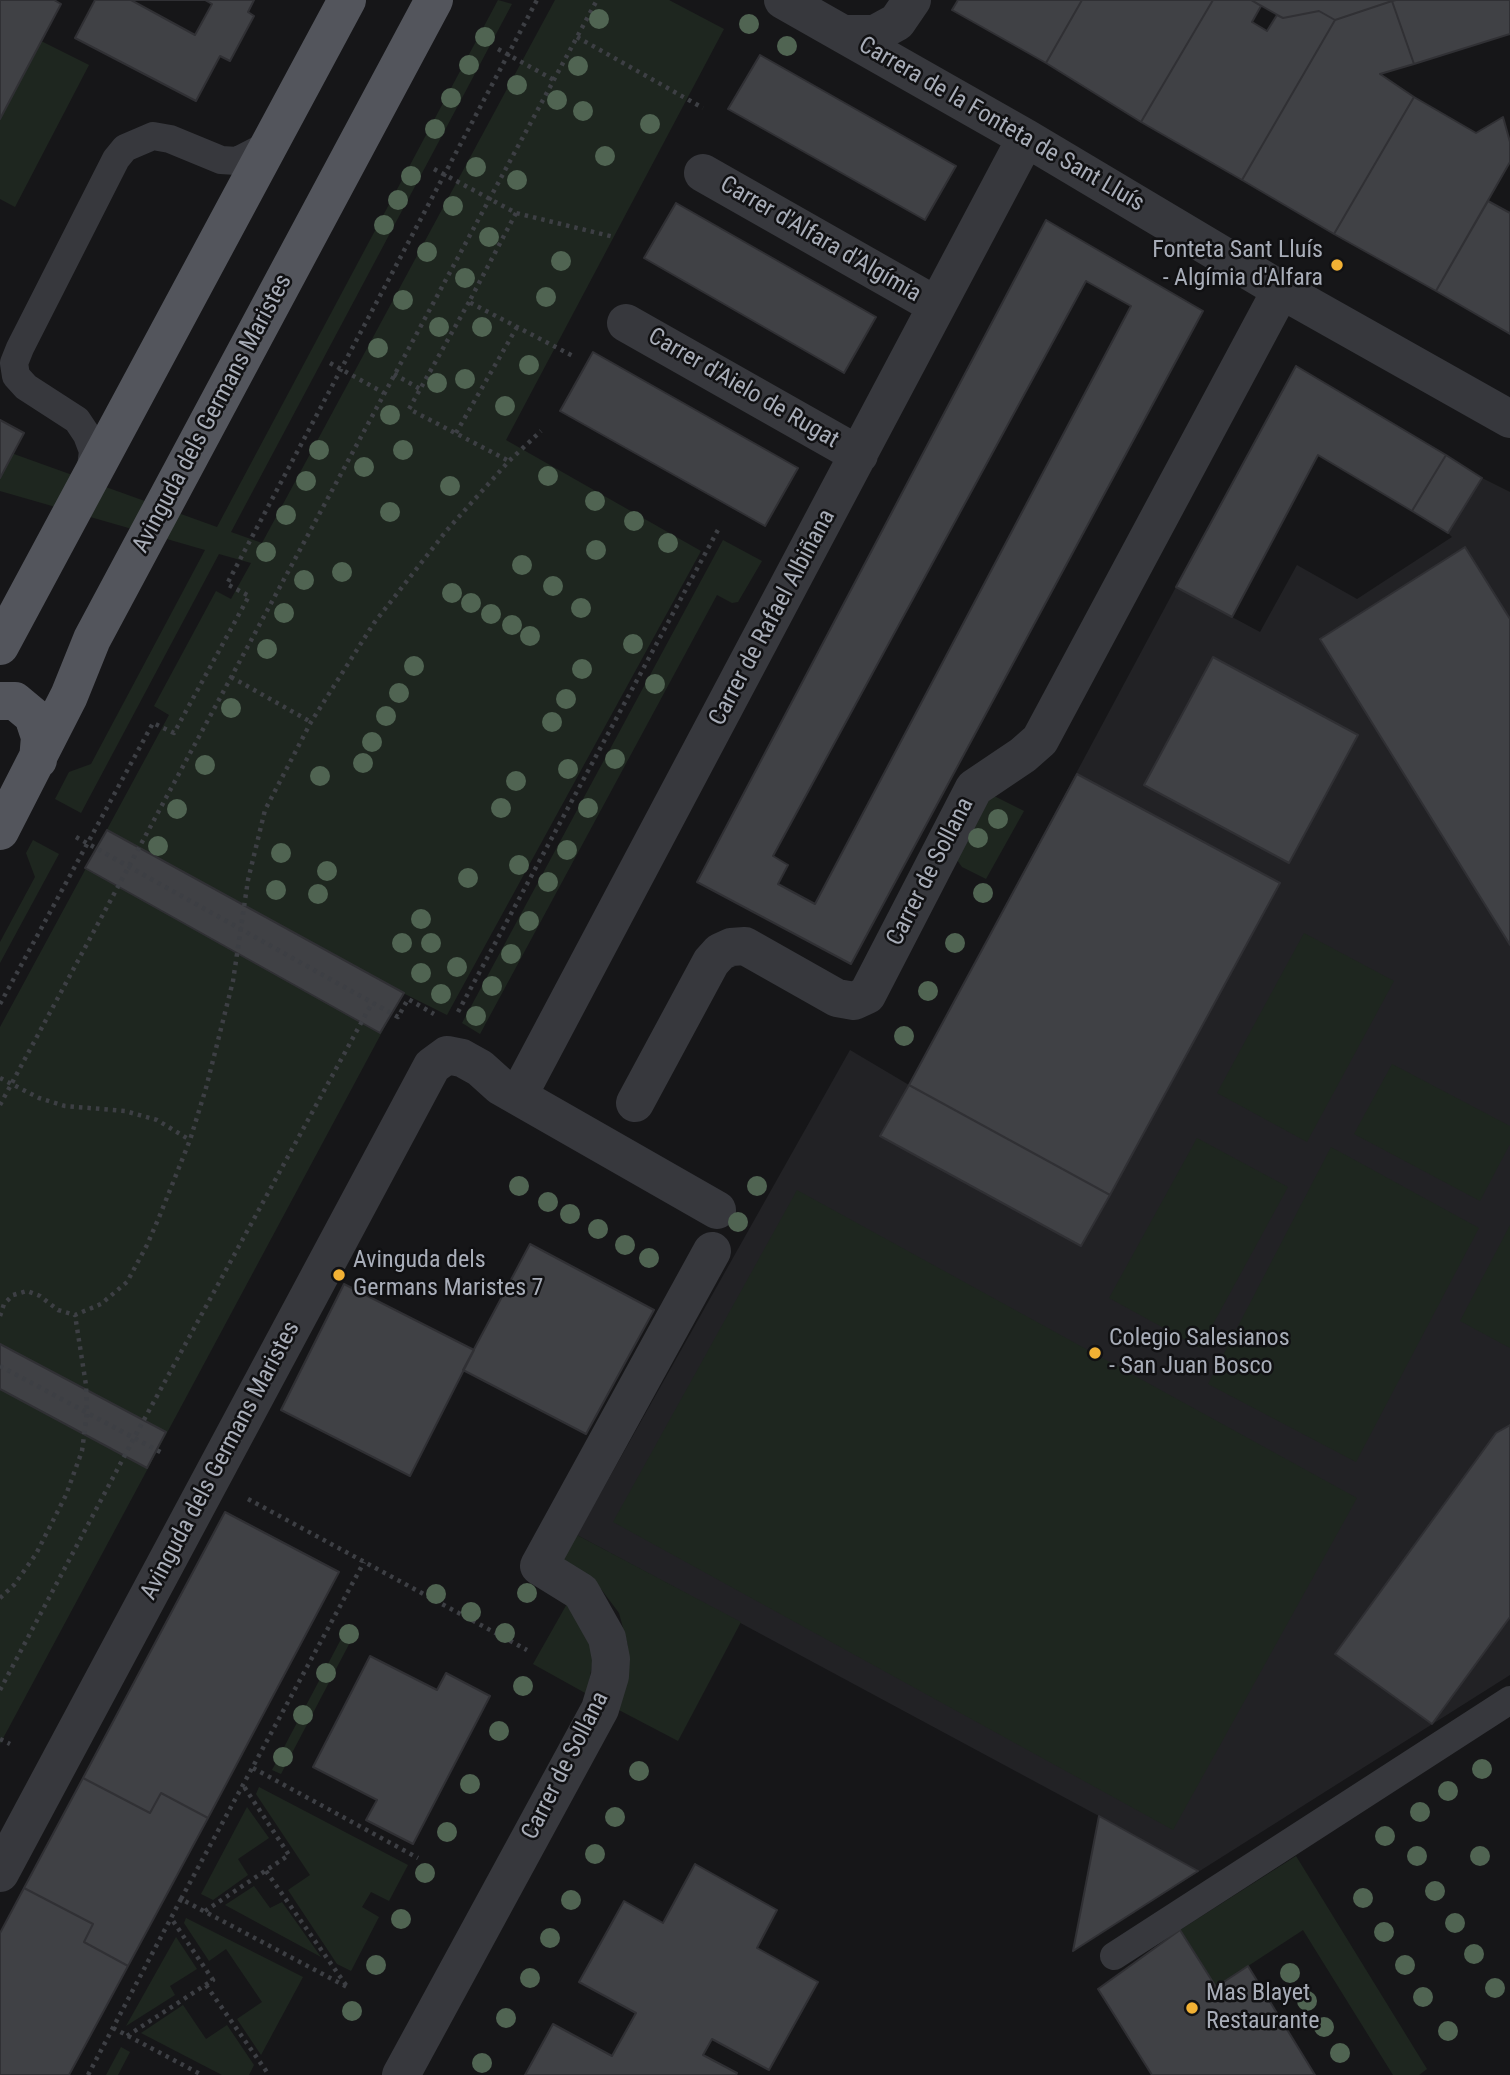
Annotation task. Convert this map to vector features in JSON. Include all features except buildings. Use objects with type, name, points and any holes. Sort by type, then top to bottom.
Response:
[{"type":"main road","points":[[0,646],[346,0]]},
{"type":"main road","name":"Avinguda dels Germans Maristes","points":[[0,831],[69,696],[92,639],[433,0]]},
{"type":"main road","points":[[0,701],[15,701],[33,716],[40,737],[38,760]]},
{"type":"street","name":"Carrera de la Fonteta de Sant Lluís","points":[[783,0],[1026,138],[1280,290],[1510,418]]},
{"type":"street","points":[[845,34],[875,34],[897,22],[912,0]]},
{"type":"street","name":"Carrer de Rafael Albiñana","points":[[518,1096],[1026,138]]},
{"type":"street","name":"Carrer d'Alfara d'Algímia","points":[[703,173],[937,306]]},
{"type":"street","name":"Carrer de Sollana","points":[[635,1102],[711,962],[720,952],[731,947],[745,946],[837,998],[853,1001],[867,995],[974,788],[1023,755],[1040,740],[1280,290]]},
{"type":"street","name":"Carrer d'Aielo de Rugat","points":[[626,323],[859,455]]},
{"type":"street","points":[[447,1032],[462,1058],[481,1068],[500,1086],[717,1210]]},
{"type":"street","name":"Avinguda dels Germans Maristes","points":[[0,1873],[432,1066],[447,1032]]},
{"type":"street","name":"Carrer de Sollana","points":[[401,2075],[600,1709],[610,1676],[611,1659],[607,1638],[581,1592],[538,1566],[712,1251]]},
{"type":"lane","points":[[89,477],[93,451],[87,435],[77,420],[26,387],[16,376],[15,363],[20,348],[116,159],[125,148],[153,136],[170,139],[221,160],[237,161],[270,144]]},
{"type":"lane","points":[[1114,1955],[1510,1700]]},
{"type":"path","points":[[0,1004],[153,723],[174,733],[249,596],[226,584],[537,0]]},
{"type":"path","points":[[0,1105],[597,0]]},
{"type":"path","points":[[577,37],[703,108]]},
{"type":"path","points":[[498,50],[554,80]]},
{"type":"path","points":[[434,169],[516,212],[614,237]]},
{"type":"path","points":[[509,461],[409,409],[516,212]]},
{"type":"path","points":[[469,302],[573,356]]},
{"type":"path","points":[[456,433],[517,327]]},
{"type":"path","points":[[330,363],[384,393]]},
{"type":"path","points":[[394,374],[420,389]]},
{"type":"path","points":[[0,1316],[4,1304],[13,1295],[27,1291],[40,1296],[58,1310],[75,1315],[101,1304],[127,1282],[147,1245],[190,1140],[233,981],[247,880],[265,810],[311,722],[374,623],[447,530],[509,461],[541,431]]},
{"type":"path","points":[[76,836],[398,1017],[408,999],[447,1032],[719,528]]},
{"type":"path","points":[[231,677],[311,722]]},
{"type":"path","points":[[0,1690],[134,1438],[372,1003]]},
{"type":"path","points":[[0,1078],[39,1098],[65,1106],[125,1111],[157,1120],[190,1140]]},
{"type":"path","points":[[0,1598],[14,1585],[36,1554],[66,1495],[82,1451],[87,1413],[83,1356],[75,1315]]},
{"type":"path","points":[[0,1366],[164,1454]]},
{"type":"path","points":[[243,1496],[527,1650]]},
{"type":"path","points":[[88,2075],[364,1562]]},
{"type":"path","points":[[0,1739],[10,1744]]},
{"type":"path","points":[[253,1768],[418,1858]]},
{"type":"path","points":[[205,1911],[289,1855],[243,1785]]},
{"type":"path","points":[[181,1899],[349,1988],[266,1871]]},
{"type":"path","points":[[127,2036],[213,1980],[171,1918]]},
{"type":"path","points":[[206,1985],[269,2075]]},
{"type":"path","points":[[113,2028],[202,2075]]},
{"type":"shaded area","points":[[498,0],[512,4],[231,532],[262,543],[555,0],[669,0],[724,29],[506,440],[701,551],[447,1015],[403,993],[0,1744],[0,1027],[169,715],[154,706],[216,591],[231,599],[251,563],[219,554],[81,813],[55,799],[69,772],[91,764],[205,550],[0,491],[0,449],[217,527]]},
{"type":"shaded area","points":[[41,41],[89,65],[15,207],[0,199],[0,119]]},
{"type":"shaded area","name":"Colegio Salesianos - San Juan Bosco","points":[[1482,478],[1510,492],[1510,1675],[1073,1951],[1099,1816],[577,1535],[850,1050],[909,1085],[1176,587],[1260,632],[1297,565],[1357,599],[1452,537],[1448,533]]},
{"type":"shaded area","points":[[723,540],[762,561],[738,602],[732,603],[717,595],[480,1034],[462,1023]]},
{"type":"shaded area","points":[[989,796],[1024,811],[986,879],[962,867],[957,860]]},
{"type":"shaded area","points":[[33,840],[59,854],[0,963],[0,942],[35,877],[26,853]]},
{"type":"shaded area","points":[[1304,933],[1394,981],[1307,1142],[1217,1093]]},
{"type":"shaded area","points":[[1392,1064],[1510,1126],[1510,1144],[1480,1201],[1354,1134]]},
{"type":"shaded area","points":[[1197,1138],[1288,1187],[1200,1348],[1109,1298]]},
{"type":"shaded area","points":[[1331,1147],[1479,1228],[1356,1462],[1208,1384]]},
{"type":"shaded area","points":[[797,1190],[1357,1498],[1173,1830],[613,1522]]},
{"type":"shaded area","points":[[1510,1225],[1510,1348],[1460,1321]]},
{"type":"shaded area","points":[[577,1535],[741,1622],[678,1741],[617,1709],[628,1646],[619,1613],[601,1589],[563,1559]]},
{"type":"shaded area","points":[[568,1602],[594,1653],[587,1694],[533,1664]]},
{"type":"shaded area","points":[[349,1624],[357,1629],[281,1774],[272,1770]]},
{"type":"shaded area","points":[[259,1787],[408,1865],[389,1901],[371,1892],[362,1907],[379,1917],[351,1971],[337,1964],[288,1890],[310,1875],[256,1794]]},
{"type":"shaded area","points":[[247,1807],[269,1838],[238,1859],[248,1875],[213,1900],[201,1894]]},
{"type":"shaded area","points":[[1296,1856],[1427,2069],[1419,2075],[1393,2075],[1303,1930],[1216,1987],[1180,1930]]},
{"type":"shaded area","points":[[254,1886],[270,1908],[282,1902],[321,1957],[225,1905]]},
{"type":"shaded area","points":[[186,1918],[303,1977],[261,2055],[237,2019],[262,2002],[226,1949],[209,1961],[184,1923]]},
{"type":"shaded area","points":[[176,1937],[197,1969],[170,1986],[175,1995],[126,2026]]},
{"type":"shaded area","points":[[183,2005],[206,2039],[227,2025],[254,2065],[249,2075],[222,2075],[141,2033]]},
{"type":"shaded area","points":[[121,2047],[130,2052],[118,2075],[106,2075]]},
{"type":"place","name":"Fonteta Sant Lluís - Algímia d'Alfara","points":[[1337,265]]},
{"type":"place","name":"Avinguda dels Germans Maristes 7","points":[[339,1275]]},
{"type":"place","name":"Colegio Salesianos - San Juan Bosco","points":[[1095,1353]]},
{"type":"place","name":"Mas Blayet Restaurante","points":[[1192,2008]]}]
